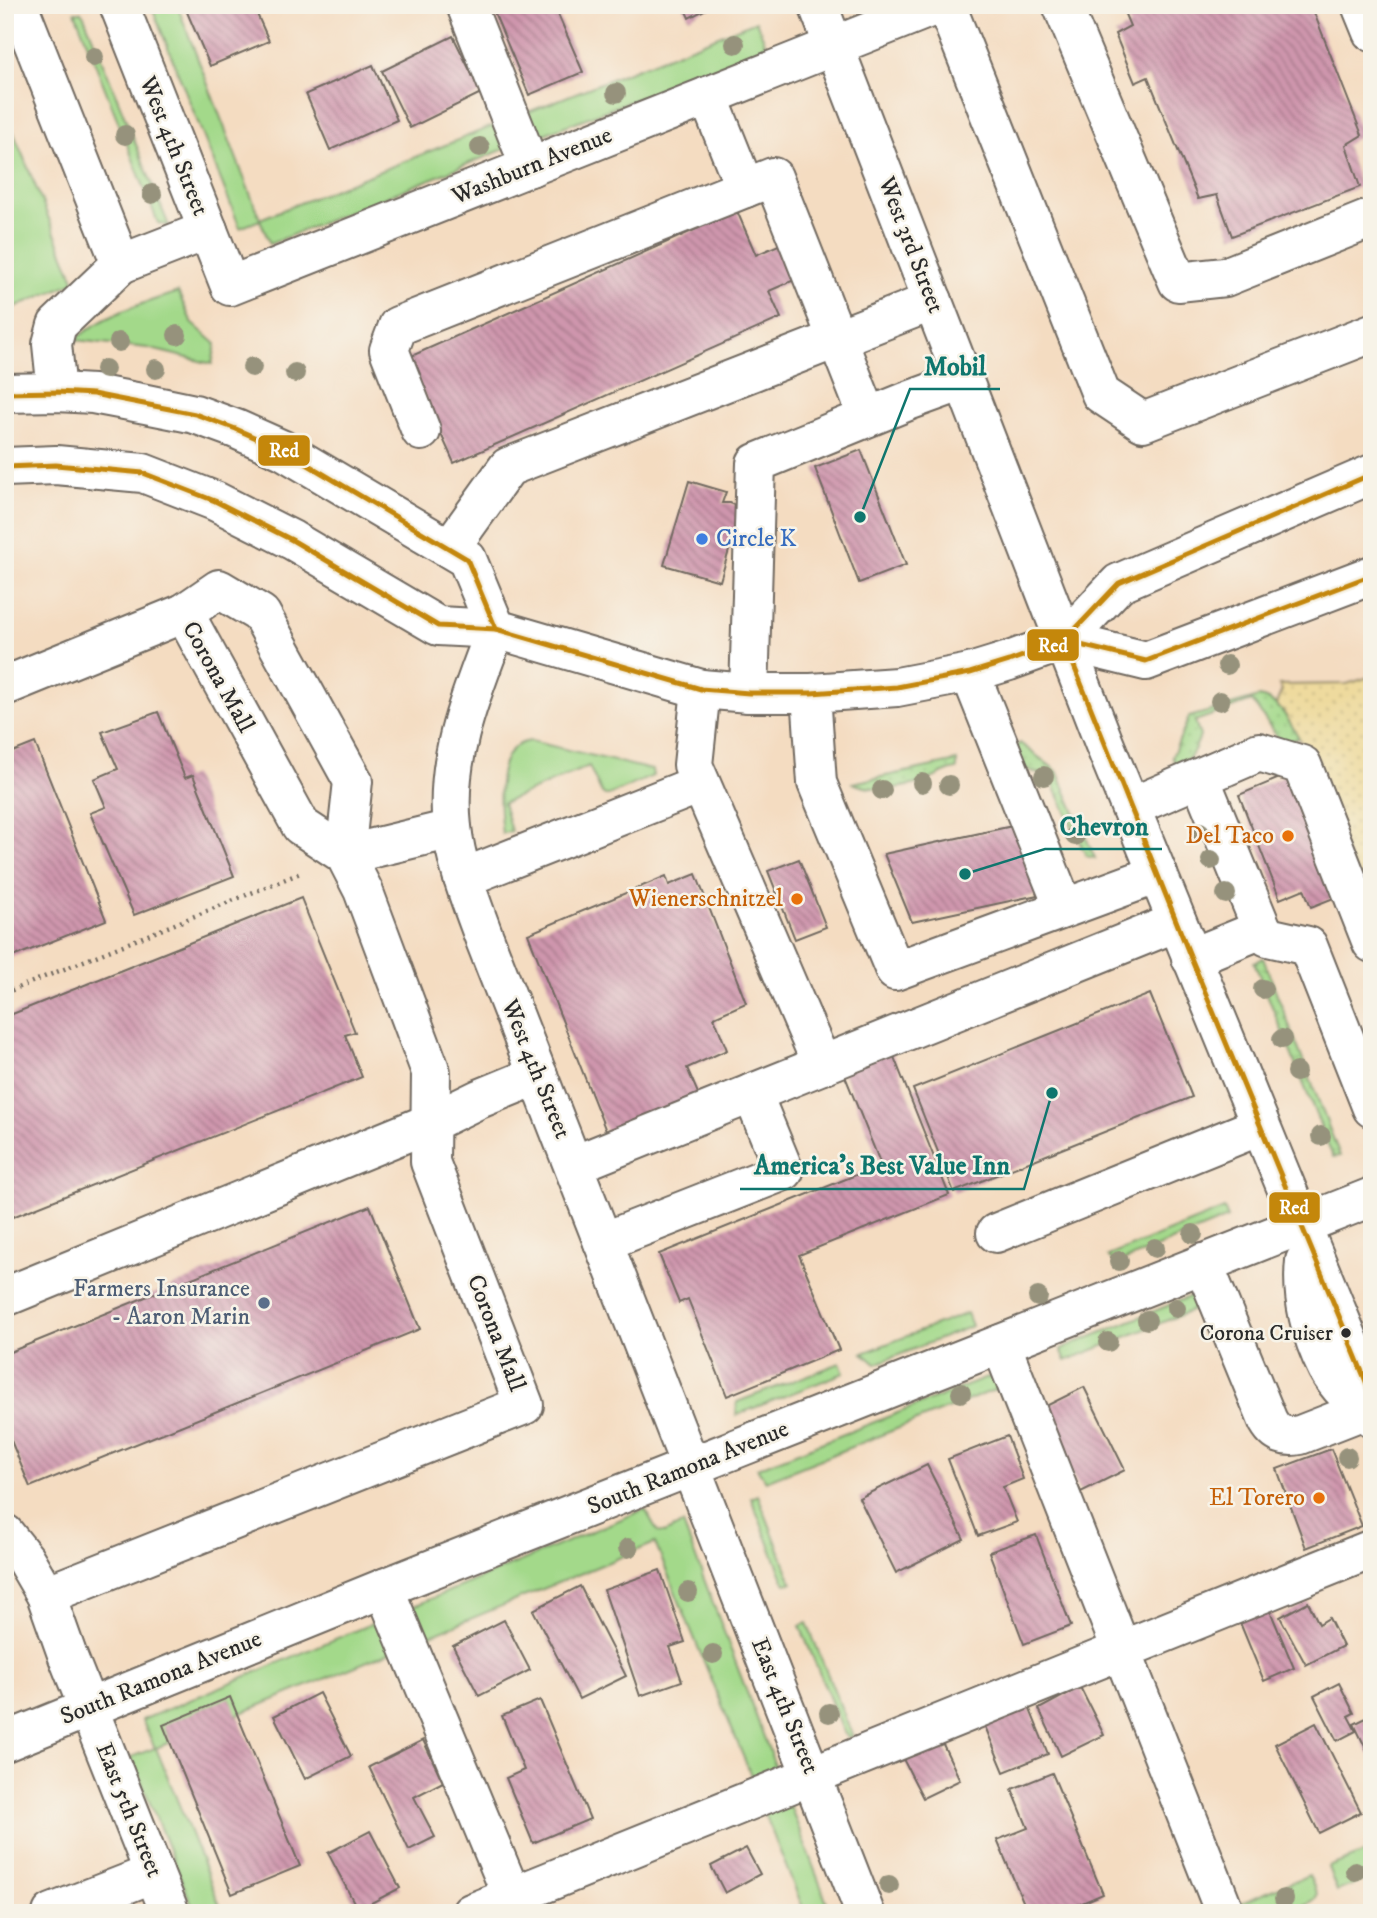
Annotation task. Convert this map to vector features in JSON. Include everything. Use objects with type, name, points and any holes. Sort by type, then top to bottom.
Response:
[{"type":"street","name":"West 4th Street","points":[[118,5],[230,286]]},
{"type":"street","points":[[466,5],[530,167]]},
{"type":"street","name":"West 3rd Street","points":[[818,5],[1064,640],[1304,1234]]},
{"type":"street","name":"Washburn Avenue","points":[[230,286],[936,5]]},
{"type":"street","points":[[946,5],[1101,394],[1143,422],[1372,333]]},
{"type":"street","points":[[1062,5],[1178,282],[1225,277],[1372,218]]},
{"type":"street","points":[[1361,5],[1372,32]]},
{"type":"street","points":[[27,15],[121,264]]},
{"type":"street","points":[[708,96],[745,188]]},
{"type":"street","points":[[421,431],[389,350],[398,326],[773,177],[868,417]]},
{"type":"street","points":[[57,391],[52,344],[57,325],[121,264],[208,230]]},
{"type":"street","points":[[450,548],[508,467],[933,301]]},
{"type":"street","points":[[749,693],[756,463],[963,381]]},
{"type":"street","points":[[5,393],[57,391],[93,394],[195,414],[284,450],[467,559],[496,629]]},
{"type":"street","points":[[5,467],[56,465],[143,473],[215,502],[292,540],[438,626],[496,629],[701,689],[749,693],[811,693],[897,687],[970,673],[1064,640],[1119,583],[1372,474]]},
{"type":"street","points":[[1064,640],[1146,661],[1372,575]]},
{"type":"street","points":[[184,612],[219,589],[261,614],[353,781],[345,855],[452,829]]},
{"type":"street","name":"Corona Mall","points":[[5,686],[184,612],[301,826],[345,855],[363,890],[431,1072],[430,1162],[524,1405],[46,1595]]},
{"type":"street","name":"West 4th Street","points":[[496,629],[458,738],[450,789],[452,829],[463,878],[697,1483]]},
{"type":"street","points":[[970,673],[1064,908]]},
{"type":"street","points":[[701,689],[693,765],[822,1065]]},
{"type":"street","points":[[811,693],[817,783],[895,971],[1157,874]]},
{"type":"street","points":[[1131,807],[1259,752],[1302,765],[1372,943]]},
{"type":"street","points":[[1200,778],[1262,929],[1268,937],[1308,946],[1372,1108]]},
{"type":"street","points":[[463,878],[700,784]]},
{"type":"street","points":[[574,1165],[1177,922]]},
{"type":"street","points":[[1191,958],[1262,929]]},
{"type":"street","points":[[5,1297],[432,1122],[478,1099],[538,1075]]},
{"type":"street","points":[[603,1242],[784,1171],[752,1093]]},
{"type":"street","points":[[996,1233],[1260,1126]]},
{"type":"street","name":"South Ramona Avenue","points":[[5,1742],[384,1588],[697,1483],[1001,1345],[1203,1263],[1304,1234],[1372,1197]]},
{"type":"street","points":[[1304,1234],[1306,1300],[1311,1326],[1328,1370],[1348,1396],[1370,1404]]},
{"type":"street","points":[[1203,1263],[1272,1429],[1278,1434],[1293,1436],[1370,1404]]},
{"type":"street","points":[[1001,1345],[1224,1913]]},
{"type":"street","name":"East 4th Street","points":[[697,1483],[865,1913]]},
{"type":"street","name":"East 5th Street","points":[[5,1534],[25,1559],[46,1595],[170,1913]]},
{"type":"street","points":[[471,1913],[516,1904],[812,1775],[1372,1549]]},
{"type":"street","points":[[384,1588],[516,1904]]},
{"type":"street","points":[[52,1913],[154,1873]]},
{"type":"path","points":[[5,993],[345,855]]},
{"type":"green space","points":[[151,5],[177,5],[260,219],[756,21],[768,49],[502,150],[270,244],[260,220],[240,228]]},
{"type":"green space","points":[[75,12],[81,12],[84,16],[169,226],[158,223]]},
{"type":"green space","points":[[5,112],[75,282],[5,311]]},
{"type":"green space","points":[[178,292],[192,323],[216,344],[212,364],[147,348],[75,340],[111,316]]},
{"type":"green space","points":[[1259,697],[1278,707],[1299,738],[1288,741],[1278,738],[1252,701],[1195,721],[1200,736],[1196,747],[1189,758],[1176,765],[1172,757],[1189,717]]},
{"type":"green space","points":[[531,741],[652,770],[653,776],[605,795],[589,766],[503,803],[511,831],[502,834],[499,794],[503,765],[509,753],[518,745]]},
{"type":"green space","points":[[1020,743],[1057,771],[1095,858],[1086,856],[1051,779],[1024,768],[1015,747]]},
{"type":"green space","points":[[957,761],[957,769],[913,785],[881,789],[853,783]]},
{"type":"green space","points":[[1263,958],[1340,1156],[1333,1157],[1254,962]]},
{"type":"green space","points":[[1224,1209],[1228,1218],[1116,1264],[1108,1256]]},
{"type":"green space","points":[[1194,1295],[1203,1306],[1066,1361],[1061,1349]]},
{"type":"green space","points":[[967,1313],[972,1326],[876,1364],[863,1353]]},
{"type":"green space","points":[[840,1363],[844,1373],[736,1415],[737,1402]]},
{"type":"green space","points":[[997,1374],[1002,1387],[766,1481],[757,1468]]},
{"type":"green space","points":[[758,1495],[792,1583],[785,1584],[751,1498]]},
{"type":"green space","points":[[645,1509],[658,1532],[664,1533],[683,1524],[831,1913],[805,1913],[655,1543],[156,1748],[223,1913],[195,1913],[131,1757],[155,1748],[142,1720]]},
{"type":"green space","points":[[807,1623],[853,1737],[844,1733],[800,1626]]},
{"type":"green space","points":[[1372,1850],[1372,1877],[1337,1891],[1328,1867]]},
{"type":"green space","points":[[1309,1875],[1317,1894],[1311,1902],[1283,1913],[1239,1913],[1236,1905]]},
{"type":"sand","points":[[1372,676],[1372,916],[1299,738],[1276,704],[1282,690],[1279,685],[1347,684]]},
{"type":"building","points":[[184,5],[253,5],[269,41],[210,66]]},
{"type":"building","points":[[491,5],[554,5],[583,72],[529,95]]},
{"type":"building","points":[[683,5],[714,5],[689,18]]},
{"type":"building","points":[[1121,5],[1311,5],[1362,135],[1346,145],[1360,187],[1232,236],[1217,195],[1198,199],[1148,77],[1135,83],[1115,34],[1130,26]]},
{"type":"building","points":[[453,36],[481,93],[410,128],[382,71]]},
{"type":"building","points":[[373,65],[397,120],[330,150],[306,94]]},
{"type":"building","points":[[737,211],[756,255],[792,239],[808,274],[769,291],[781,318],[454,463],[407,358]]},
{"type":"building","points":[[861,450],[906,565],[859,583],[815,468]]},
{"type":"building","name":"Circle K","points":[[689,481],[726,492],[722,503],[738,506],[740,513],[720,581],[664,565]]},
{"type":"building","points":[[158,712],[185,778],[193,775],[234,876],[134,915],[90,813],[106,807],[94,779],[118,769],[102,732]]},
{"type":"building","points":[[35,743],[106,920],[5,960],[5,755]]},
{"type":"building","name":"Del Taco","points":[[1296,771],[1339,896],[1311,907],[1304,889],[1280,899],[1239,795]]},
{"type":"building","points":[[1017,825],[1047,893],[912,922],[884,854]]},
{"type":"building","name":"Wienerschnitzel","points":[[799,859],[826,927],[795,939],[768,871]]},
{"type":"building","points":[[696,874],[746,1003],[714,1017],[727,1050],[687,1068],[700,1098],[608,1136],[528,934],[666,876],[669,885]]},
{"type":"building","points":[[301,898],[355,1032],[345,1035],[362,1077],[5,1220],[5,1017]]},
{"type":"building","points":[[1150,994],[1192,1097],[954,1192],[913,1089]]},
{"type":"building","points":[[892,1052],[949,1195],[799,1255],[839,1350],[727,1396],[688,1299],[679,1303],[659,1254],[881,1165],[843,1071]]},
{"type":"building","points":[[370,1206],[420,1329],[30,1487],[5,1426],[5,1354]]},
{"type":"building","points":[[1084,1387],[1125,1470],[1081,1492],[1040,1409]]},
{"type":"building","points":[[1007,1436],[1023,1479],[1003,1487],[1017,1522],[978,1536],[948,1459]]},
{"type":"building","name":"El Torero","points":[[1331,1449],[1362,1526],[1306,1548],[1277,1469]]},
{"type":"building","points":[[927,1465],[964,1539],[896,1573],[859,1498]]},
{"type":"building","points":[[1036,1535],[1071,1626],[1024,1644],[989,1552]]},
{"type":"building","points":[[660,1570],[685,1642],[670,1647],[682,1681],[640,1696],[604,1590]]},
{"type":"building","points":[[580,1586],[626,1676],[579,1699],[533,1610]]},
{"type":"building","points":[[1266,1601],[1294,1668],[1264,1681],[1236,1613]]},
{"type":"building","points":[[1308,1602],[1319,1624],[1329,1618],[1343,1646],[1306,1665],[1280,1617]]},
{"type":"building","points":[[504,1620],[530,1670],[479,1696],[453,1646]]},
{"type":"building","points":[[1339,1683],[1354,1713],[1348,1716],[1356,1731],[1337,1741],[1314,1696]]},
{"type":"building","points":[[1080,1687],[1104,1735],[1061,1756],[1039,1709]]},
{"type":"building","points":[[319,1693],[351,1756],[305,1779],[274,1716]]},
{"type":"building","points":[[230,1697],[300,1866],[232,1894],[163,1725]]},
{"type":"building","points":[[540,1700],[590,1819],[533,1843],[506,1778],[524,1770],[502,1716]]},
{"type":"building","points":[[1029,1707],[1048,1754],[1004,1772],[984,1724]]},
{"type":"building","points":[[1372,1715],[1372,1761],[1354,1724]]},
{"type":"building","points":[[1316,1723],[1361,1812],[1319,1833],[1275,1744]]},
{"type":"building","points":[[940,1738],[960,1780],[923,1798],[902,1757]]},
{"type":"building","points":[[423,1740],[443,1782],[414,1797],[435,1837],[409,1850],[369,1767]]},
{"type":"building","points":[[1052,1773],[1103,1894],[1059,1913],[1028,1913],[997,1840],[1028,1828],[1012,1789]]},
{"type":"building","points":[[370,1831],[400,1888],[358,1910],[328,1853]]},
{"type":"building","points":[[746,1848],[760,1874],[725,1893],[711,1866]]},
{"type":"transit line","name":"Red","points":[[5,393],[93,394],[195,414],[283,450],[467,559],[496,629]]},
{"type":"transit line","name":"Red","points":[[5,467],[56,465],[143,473],[215,501],[292,540],[438,626],[496,629],[701,689],[749,693],[811,693],[897,687],[970,673],[1009,661],[1064,641],[1119,583],[1372,474]]},
{"type":"transit line","name":"Red","points":[[1064,641],[1146,661],[1372,575]]},
{"type":"transit line","name":"Red","points":[[1064,641],[1191,958],[1372,1396]]},
{"type":"place","name":"Mobil","points":[[860,517]]},
{"type":"place","name":"Circle K","points":[[702,539]]},
{"type":"place","name":"Del Taco","points":[[1288,836]]},
{"type":"place","name":"Chevron","points":[[965,874]]},
{"type":"place","name":"Wienerschnitzel","points":[[797,899]]},
{"type":"place","name":"America's Best Value Inn","points":[[1052,1093]]},
{"type":"place","name":"Farmers Insurance - Aaron Marin","points":[[264,1303]]},
{"type":"place","name":"Corona Cruiser","points":[[1346,1333]]},
{"type":"place","name":"El Torero","points":[[1319,1498]]}]
